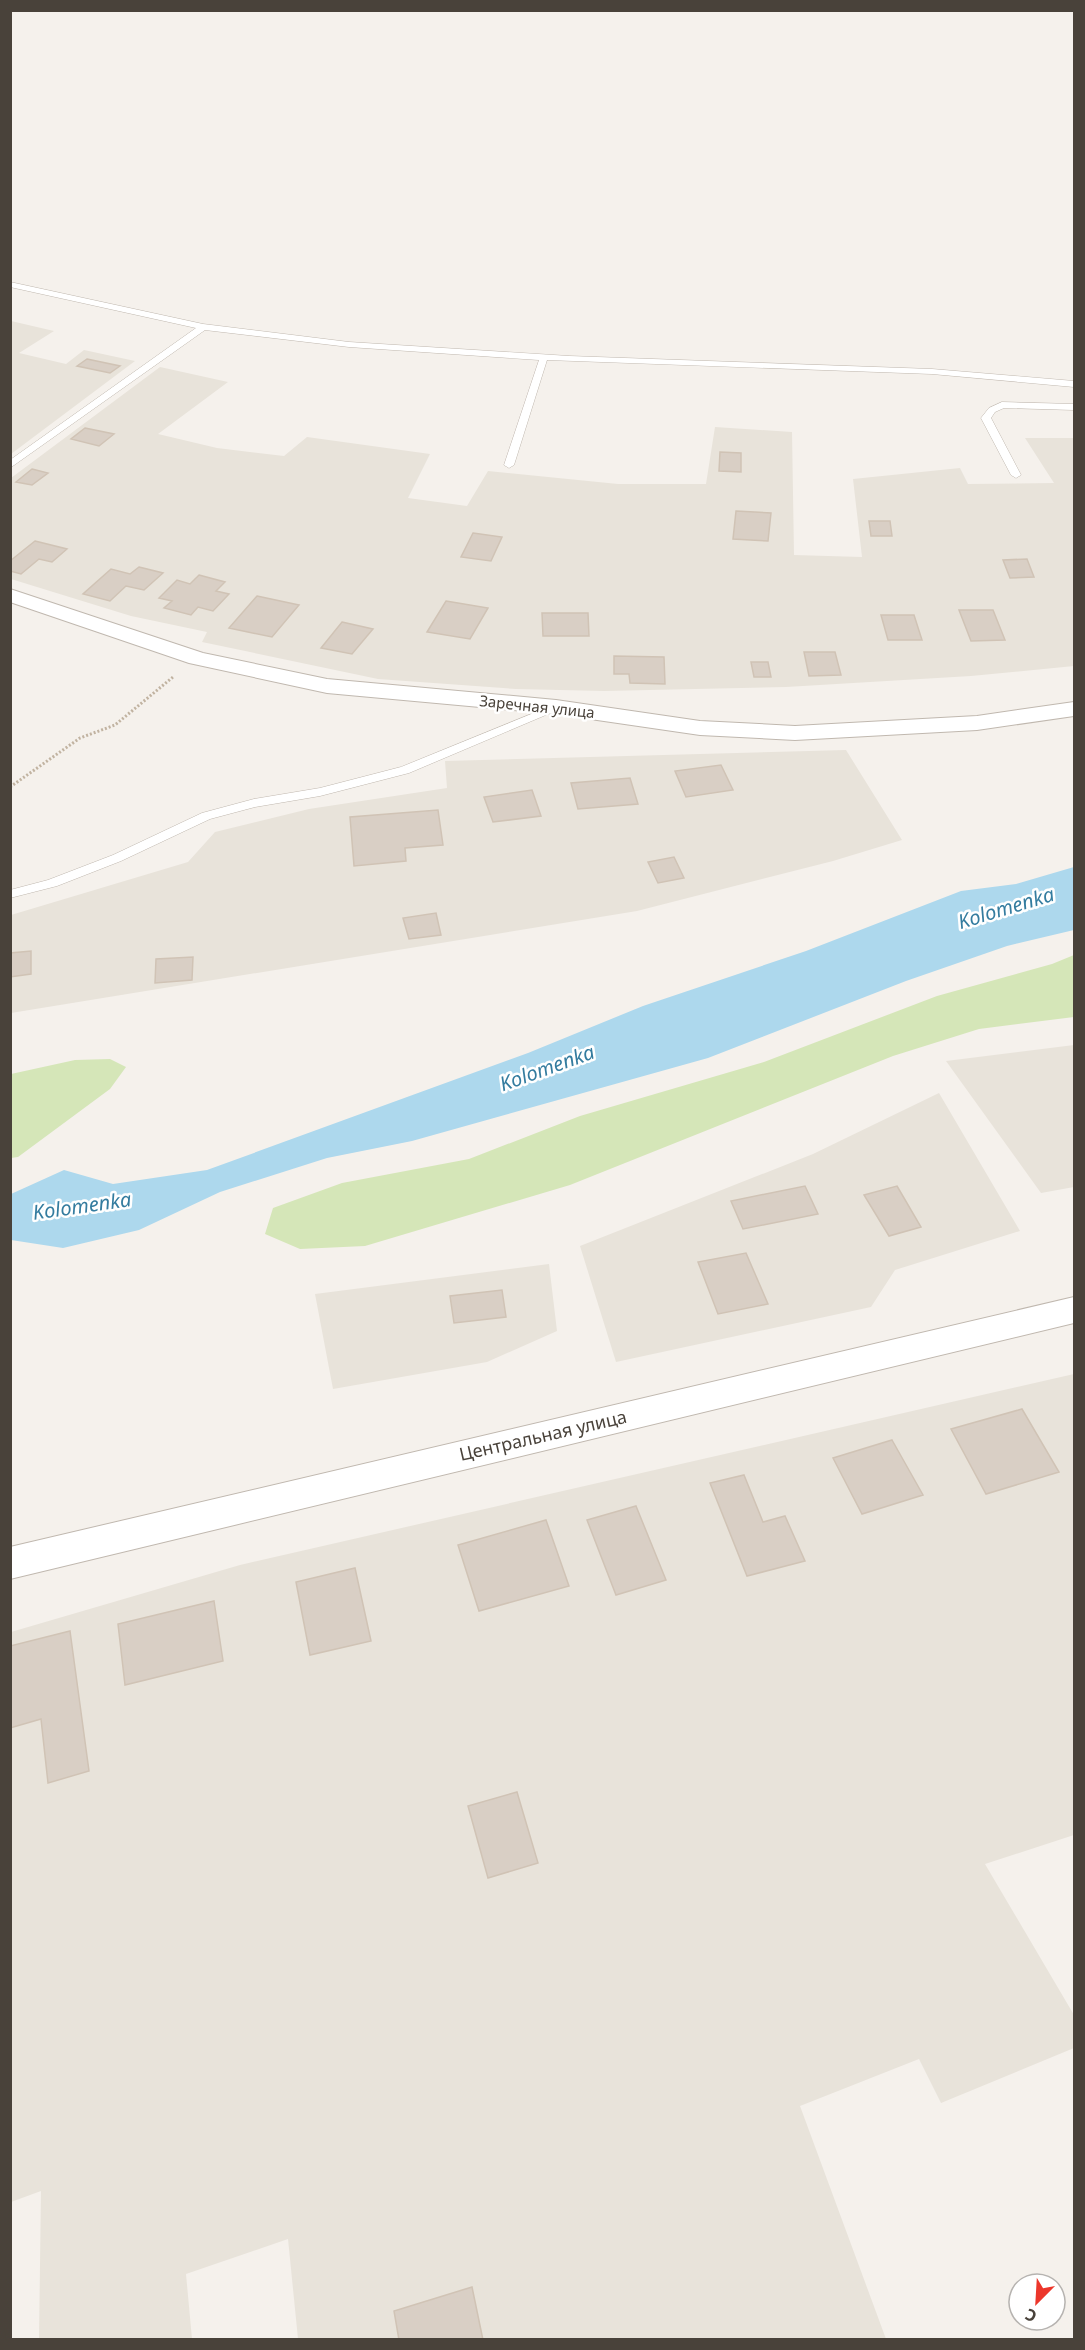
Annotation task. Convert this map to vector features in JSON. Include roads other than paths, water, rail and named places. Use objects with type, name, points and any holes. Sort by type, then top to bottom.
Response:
[{"type":"street","name":"Заречная улица","points":[[10,595],[196,657],[327,686],[556,707],[700,728],[795,733],[977,723],[1074,709]]},
{"type":"street","name":"Центральная улица","points":[[10,1563],[1074,1310]]},
{"type":"lane","points":[[10,284],[203,327],[274,338],[391,350],[960,373],[1074,384]]},
{"type":"lane","points":[[10,465],[203,327]]},
{"type":"lane","points":[[509,465],[544,357]]},
{"type":"lane","points":[[1040,379],[1074,392]]},
{"type":"lane","points":[[1016,475],[986,417],[992,410],[1002,405],[1074,407]]},
{"type":"lane","points":[[10,894],[52,883],[117,858],[206,816],[254,803],[320,792],[405,770],[556,707]]},
{"type":"water","name":"Kolomenka","points":[[1074,867],[1074,930],[1007,946],[906,981],[708,1058],[412,1141],[327,1158],[220,1192],[139,1230],[63,1248],[11,1240],[11,1194],[64,1170],[113,1184],[207,1170],[528,1053],[643,1006],[806,951],[961,891],[1016,884]]}]
